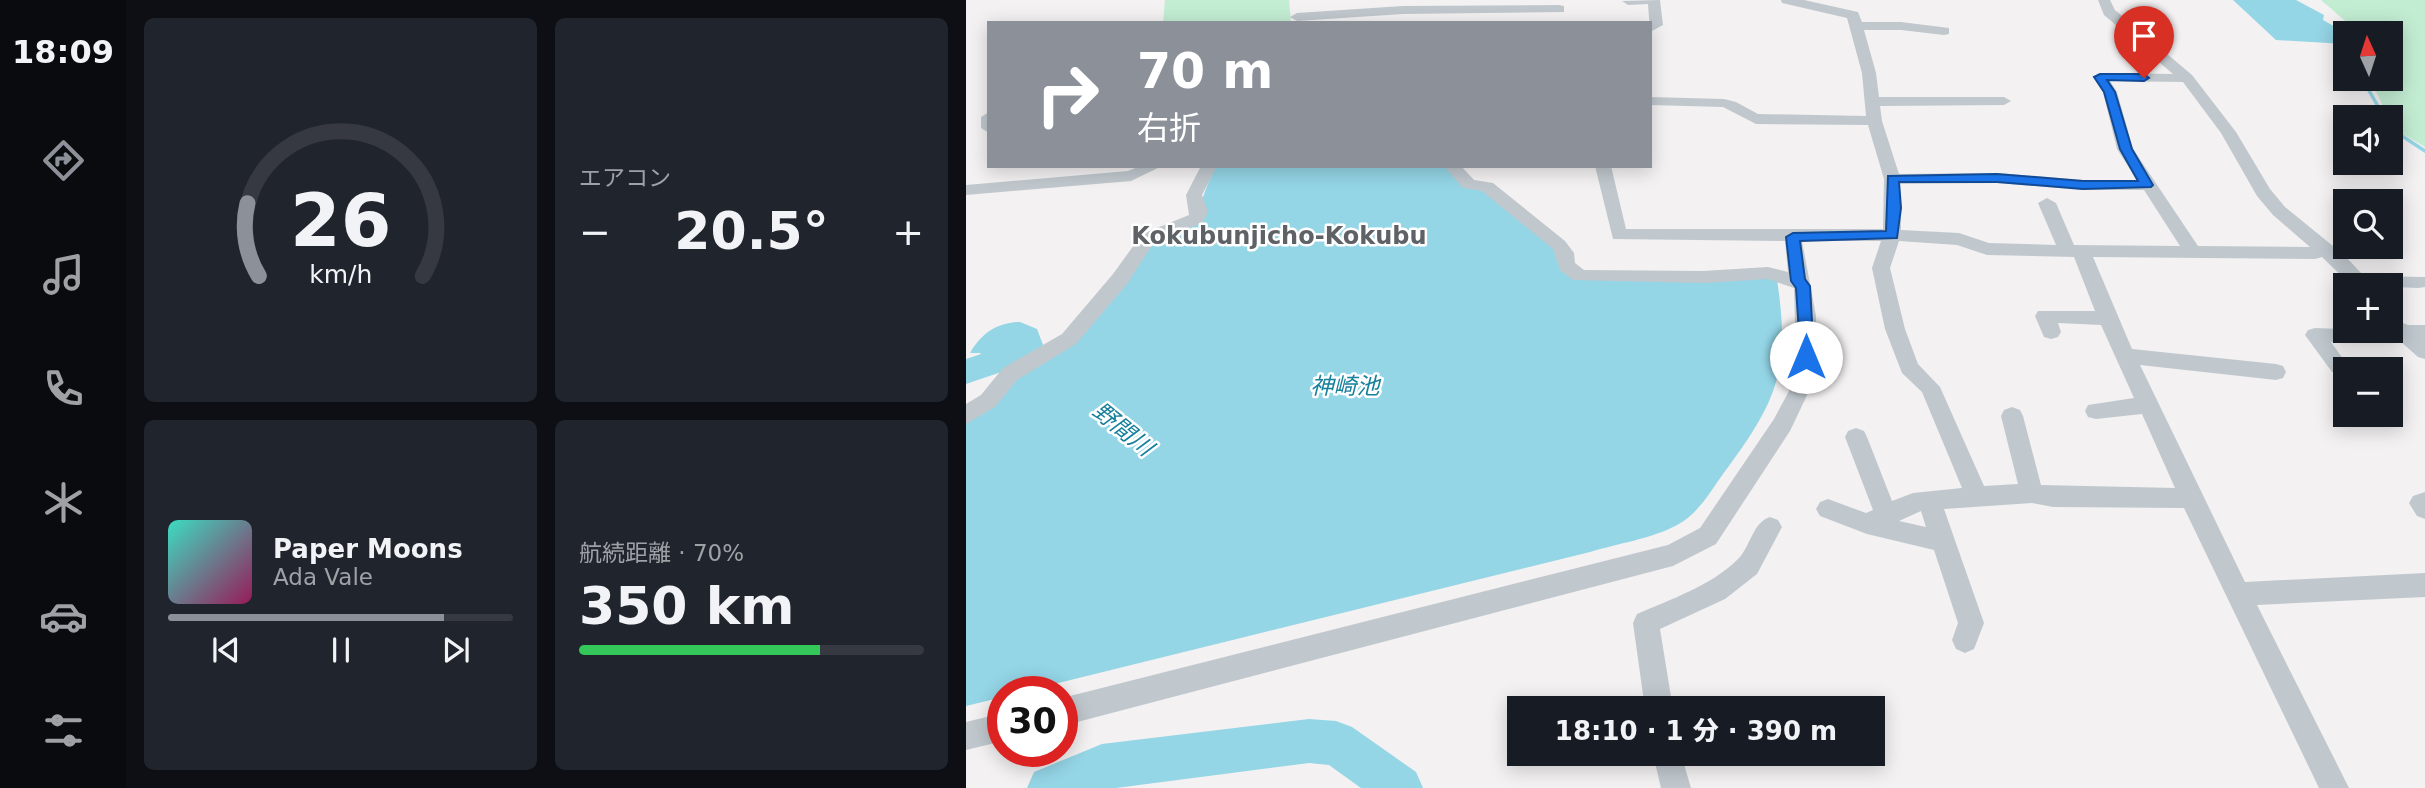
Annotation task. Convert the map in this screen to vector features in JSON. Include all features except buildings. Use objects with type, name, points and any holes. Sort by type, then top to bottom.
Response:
[{"type":"street","points":[[1297,0],[1297,20],[1403,10],[1558,4]]},
{"type":"street","points":[[1628,4],[1653,0],[1656,25],[1652,27]]},
{"type":"street","points":[[1787,0],[1853,15],[1869,73],[1874,121],[1892,179],[1892,235],[1881,268],[1895,329],[1909,368],[1930,387],[1977,497]]},
{"type":"street","points":[[2104,0],[2109,12],[2187,78],[2228,132],[2263,192],[2279,211],[2338,259],[2350,273]]},
{"type":"street","points":[[1857,26],[1901,26],[1944,31]]},
{"type":"street","points":[[2187,78],[2100,77],[2110,92],[2126,149],[2146,185],[2165,208],[2193,253]]},
{"type":"street","points":[[1652,101],[1719,102],[1732,105],[1747,117],[1756,119],[1874,121]]},
{"type":"street","points":[[1872,102],[2004,101]]},
{"type":"street","points":[[1008,185],[1012,168]]},
{"type":"street","points":[[966,190],[1132,176],[1150,168]]},
{"type":"street","points":[[966,415],[988,401],[1003,379],[1069,339],[1120,279],[1148,238],[1196,219],[1199,212],[1194,195],[1208,168]]},
{"type":"street","points":[[1078,708],[1660,558],[1692,547],[1708,536],[1782,425],[1800,391],[1806,357],[1803,286],[1798,281],[1768,273],[1703,277],[1580,276],[1566,266],[1565,253],[1559,245],[1487,187],[1469,184],[1454,168]]},
{"type":"street","points":[[1603,168],[1619,235],[1892,235],[1959,240],[1987,249],[2010,251],[2315,253],[2322,248]]},
{"type":"street","points":[[1892,179],[1997,178],[2083,185],[2146,185]]},
{"type":"street","points":[[2047,203],[2127,356],[2191,498],[2334,788]]},
{"type":"street","points":[[1793,237],[1798,281]]},
{"type":"street","points":[[2403,283],[2418,282]]},
{"type":"street","points":[[2051,332],[2045,316],[2108,318]]},
{"type":"street","points":[[2403,328],[2425,332]]},
{"type":"street","points":[[2403,332],[2425,352]]},
{"type":"street","points":[[2333,333],[2315,335],[2333,359]]},
{"type":"street","points":[[2127,356],[2276,372]]},
{"type":"street","points":[[2096,411],[2148,405]]},
{"type":"street","points":[[2012,416],[2032,493]]},
{"type":"street","points":[[1856,437],[1877,519]]},
{"type":"street","points":[[1877,519],[1913,503],[1928,500],[2032,493],[2053,497],[2191,498]]},
{"type":"street","points":[[1928,500],[1971,623],[1965,640]]},
{"type":"street","points":[[2425,502],[2421,503],[2425,509]]},
{"type":"street","points":[[1828,509],[1877,519],[1943,541]]},
{"type":"street","points":[[1657,696],[1646,623],[1716,592],[1748,566],[1770,527]]},
{"type":"street","points":[[2238,594],[2425,585]]},
{"type":"street","points":[[966,736],[987,731]]},
{"type":"street","points":[[1670,766],[1676,788]]},
{"type":"green space","points":[[1165,0],[1289,0],[1291,21],[1163,21]]},
{"type":"green space","points":[[2321,0],[2425,0],[2425,147],[2403,134],[2403,105],[2382,105],[2376,91],[2403,91],[2403,21],[2345,21]]},
{"type":"water","points":[[2233,0],[2296,0],[2324,15],[2323,20],[2333,26],[2333,43],[2276,40]]},
{"type":"water","name":"神崎池","points":[[1215,168],[1451,168],[1483,188],[1556,247],[1565,272],[1758,276],[1777,280],[1782,338],[1776,384],[1756,426],[1708,495],[1697,509],[1668,530],[1590,552],[1078,678],[1078,676],[987,676],[987,701],[966,706],[966,418],[1008,379],[1051,355],[1153,241],[1190,228]]},
{"type":"water","points":[[1020,322],[1037,329],[1045,350],[1019,364],[996,367],[980,353],[970,353],[990,330],[1004,324]]},
{"type":"waterway","points":[[2369,91],[2377,105]]},
{"type":"waterway","points":[[2403,137],[2425,151]]},
{"type":"waterway","name":"野間川","points":[[966,372],[1026,351],[1032,356]]},
{"type":"waterway","name":"野間川","points":[[1050,788],[1102,767],[1309,741],[1336,743],[1400,788]]},
{"type":"district","name":"Kokubunjicho-Kokubu","points":[[1279,236]]},
{"type":"route","points":[[1806,357],[1803,286],[1798,281],[1793,237],[1892,235],[1892,179],[1997,178],[2083,185],[2146,185],[2126,149],[2110,92],[2100,77],[2144,78]]}]
